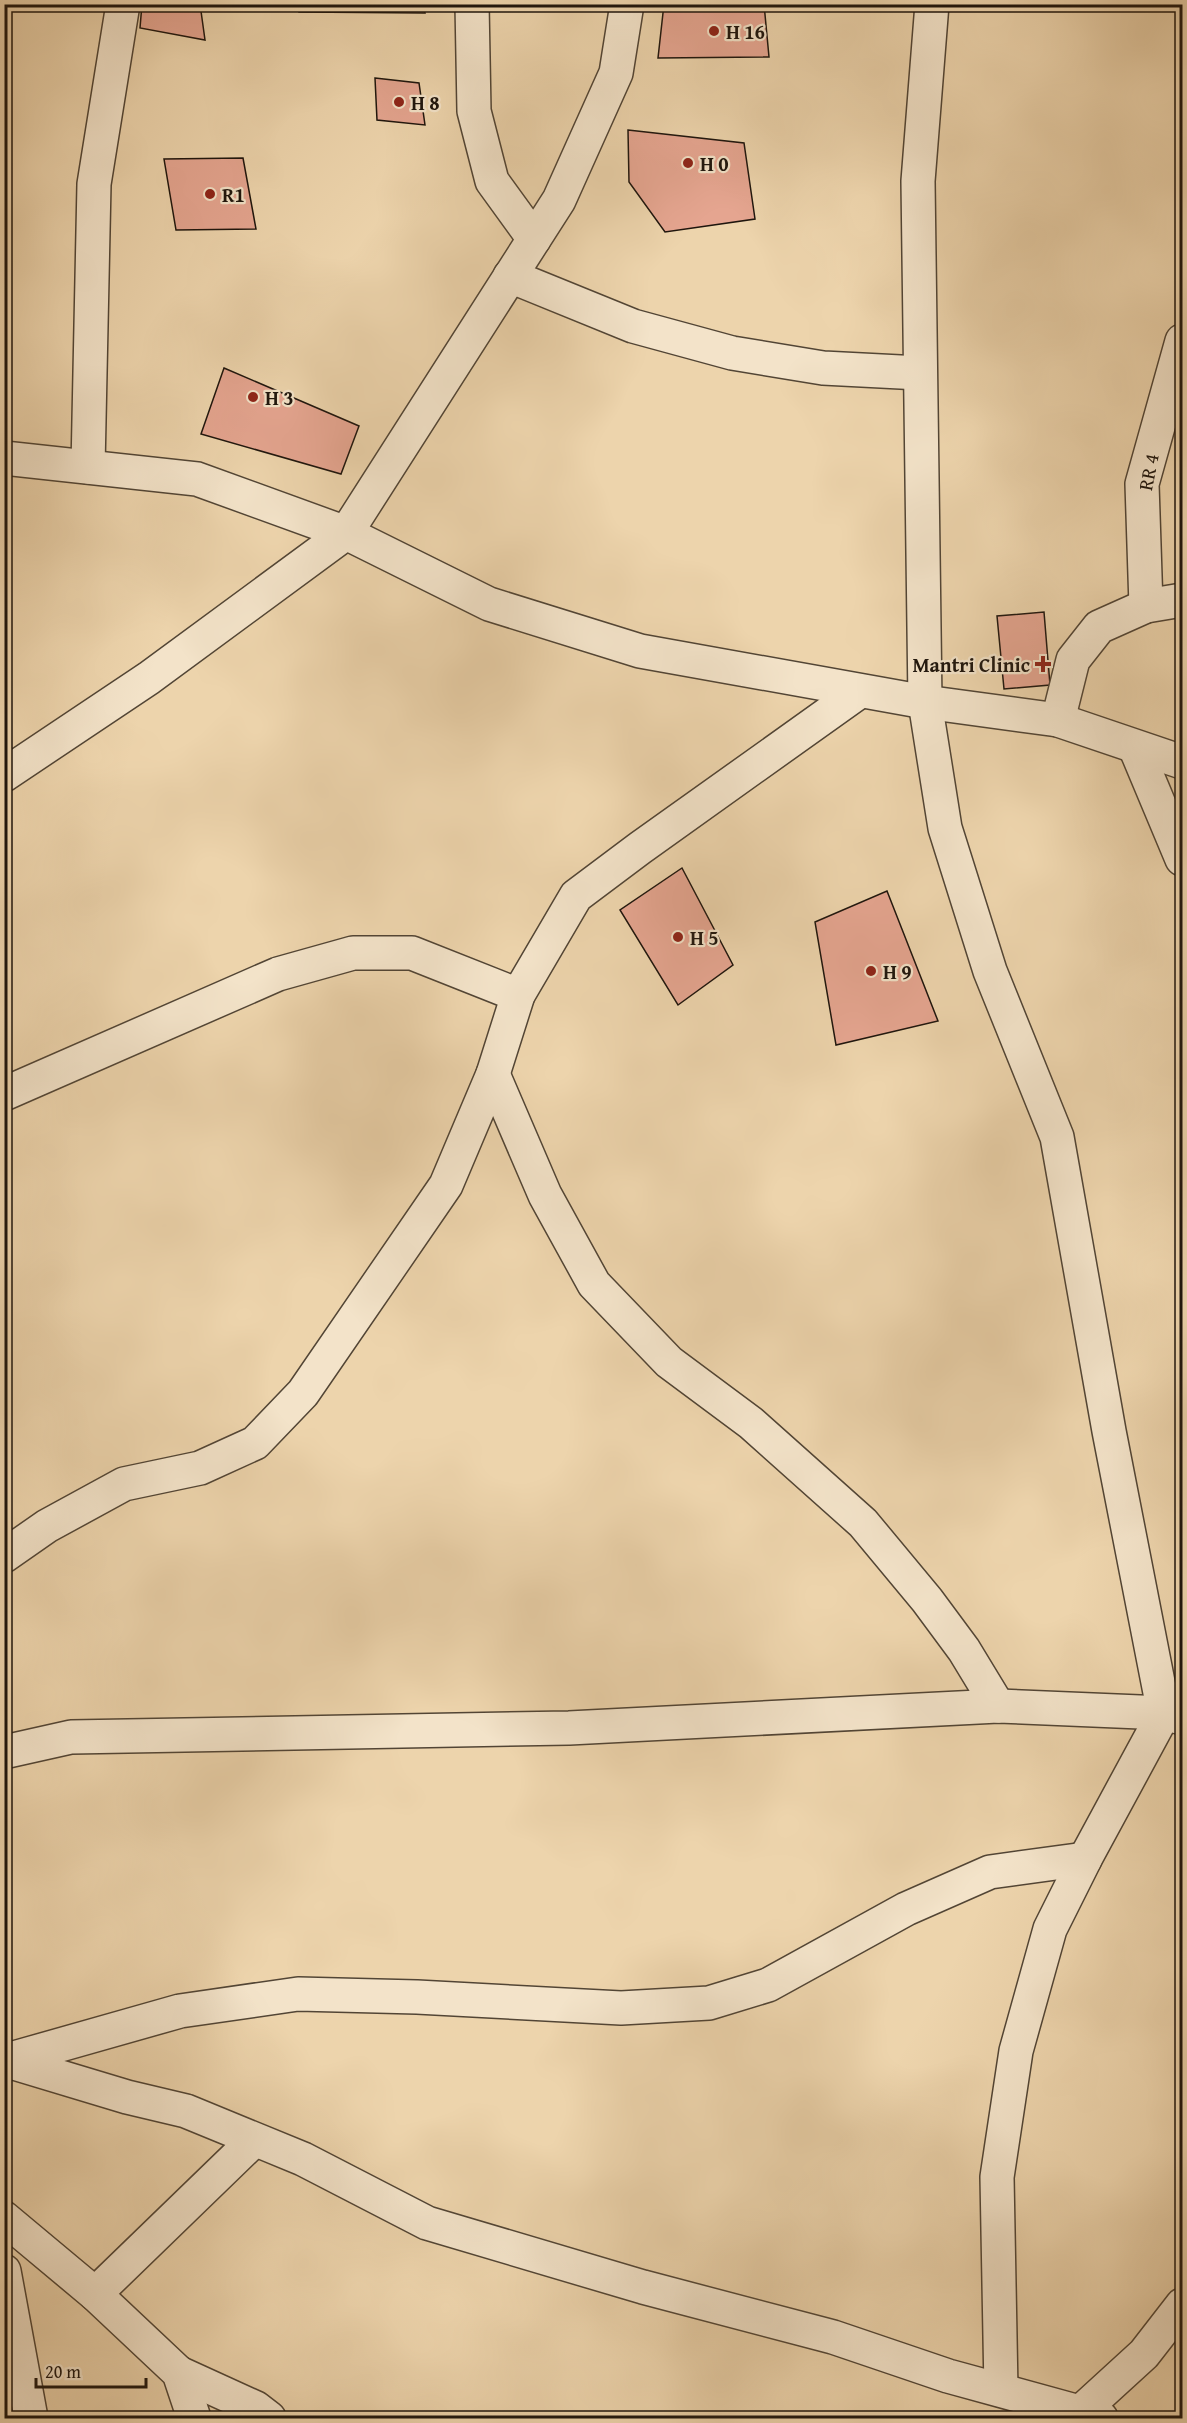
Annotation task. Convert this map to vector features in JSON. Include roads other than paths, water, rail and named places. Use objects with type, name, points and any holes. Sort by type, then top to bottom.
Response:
[{"type":"street","points":[[88,467],[94,184],[123,4]]},
{"type":"street","points":[[472,4],[474,111],[492,181],[534,239]]},
{"type":"street","points":[[4,775],[149,678],[346,533],[559,200],[616,73],[627,4]]},
{"type":"street","points":[[932,4],[918,181],[925,702],[945,828],[990,970],[1057,1137],[1109,1431],[1173,1715],[1084,1859],[1050,1929],[1016,2051],[997,2177],[1001,2390]]},
{"type":"street","points":[[510,276],[633,326],[732,353],[823,368],[920,373]]},
{"type":"street","name":"RR 4","points":[[1146,606],[1142,484],[1182,341]]},
{"type":"street","points":[[4,458],[197,479],[346,533],[489,604],[640,651],[925,702],[1058,720],[1182,762]]},
{"type":"street","points":[[1058,720],[1072,660],[1099,627],[1146,606],[1182,600]]},
{"type":"street","points":[[4,1556],[47,1526],[124,1484],[200,1468],[255,1443],[303,1393],[446,1185],[493,1074],[518,995],[576,896],[860,690]]},
{"type":"street","points":[[1135,747],[1182,859]]},
{"type":"street","points":[[4,1094],[278,974],[353,953],[412,953],[518,995]]},
{"type":"street","points":[[493,1074],[545,1195],[594,1284],[669,1362],[751,1423],[863,1524],[964,1650],[998,1706]]},
{"type":"street","points":[[4,1752],[70,1737],[569,1728],[998,1706],[1173,1715]]},
{"type":"street","points":[[6,2060],[180,2012],[298,1994],[417,1997],[621,2008],[709,2003],[768,1985],[906,1909],[990,1872],[1084,1859]]},
{"type":"street","points":[[6,2060],[115,2093],[186,2111],[303,2159],[427,2223],[643,2287],[833,2337],[948,2376],[1085,2417],[1144,2354],[1182,2305]]},
{"type":"street","points":[[95,2294],[254,2140]]},
{"type":"street","points":[[4,2218],[95,2294],[179,2373],[256,2408],[269,2418]]},
{"type":"street","points":[[4,2271],[32,2418]]},
{"type":"street","points":[[179,2373],[194,2418]]},
{"type":"place","name":"H 16","points":[[714,31]]},
{"type":"place","name":"H 8","points":[[399,102]]},
{"type":"place","name":"H 0","points":[[688,163]]},
{"type":"place","name":"R1","points":[[210,194]]},
{"type":"place","name":"H 3","points":[[253,397]]},
{"type":"place","name":"Mantri Clinic","points":[[1043,664]]},
{"type":"place","name":"H 5","points":[[678,937]]},
{"type":"place","name":"H 9","points":[[871,971]]}]
